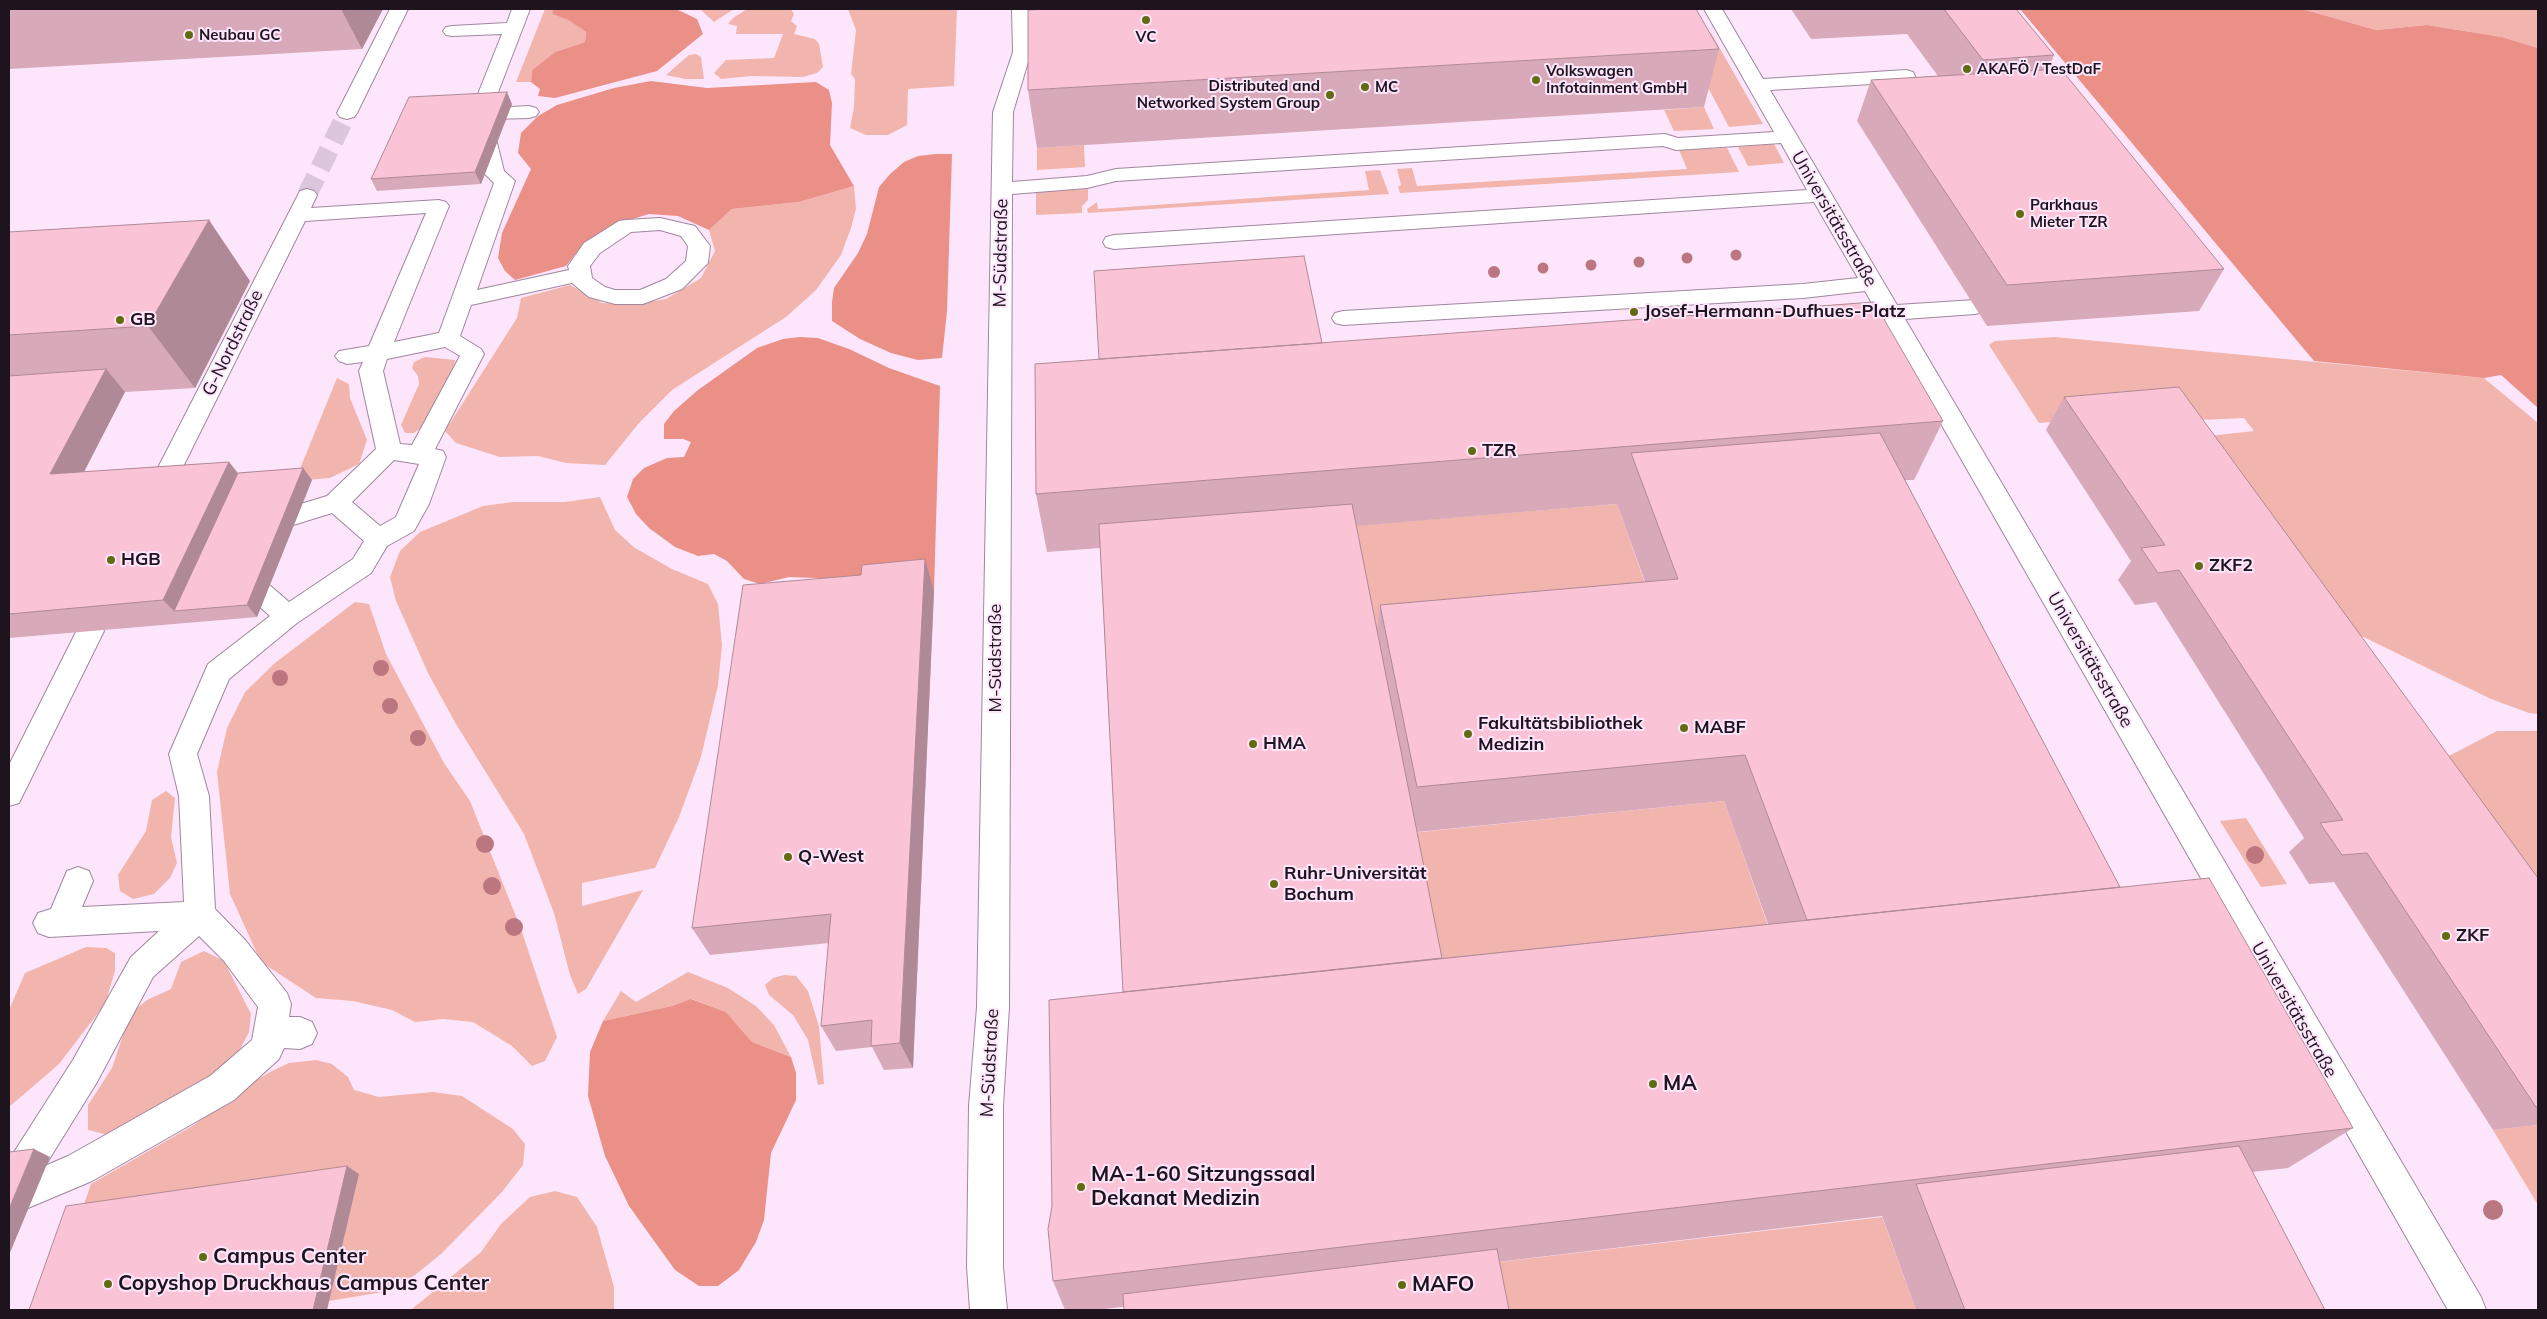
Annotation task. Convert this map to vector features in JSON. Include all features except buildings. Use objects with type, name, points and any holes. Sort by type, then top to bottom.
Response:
[{"type":"street","points":[[348,113],[399,9]]},
{"type":"street","name":"M-Südstraße","points":[[988,1310],[985,1267],[986,1106],[993,1007],[1003,112],[1022,52],[1021,9]]},
{"type":"street","name":"Universitätsstraße","points":[[1713,9],[2468,1310]]},
{"type":"street","points":[[448,339],[505,181],[495,174],[480,114],[518,18],[487,22],[452,31]]},
{"type":"street","points":[[1756,85],[1906,76]]},
{"type":"street","points":[[480,114],[529,112]]},
{"type":"street","points":[[1002,189],[1087,182],[1116,175],[1665,140],[1676,144],[1786,137]]},
{"type":"street","name":"G-Nordstraße","points":[[160,491],[307,195]]},
{"type":"street","points":[[1114,242],[1820,195]]},
{"type":"street","points":[[297,215],[439,206],[371,371],[389,451]]},
{"type":"street","points":[[660,224],[688,232],[699,246],[697,263],[674,284],[643,297],[615,297],[597,292],[582,281],[580,274],[578,266],[592,248],[626,226],[660,224]]},
{"type":"street","points":[[462,300],[580,274]]},
{"type":"street","points":[[1344,318],[1803,291],[1872,283]]},
{"type":"street","points":[[1889,313],[1975,307]]},
{"type":"street","points":[[9,1198],[81,1179],[222,1088],[285,1032],[275,1004],[235,951],[200,915],[194,796],[183,754],[218,672],[288,616],[367,570],[378,539],[413,525],[416,504],[473,354],[448,339],[383,343],[347,356]]},
{"type":"street","points":[[389,451],[435,457]]},
{"type":"street","points":[[288,616],[253,586],[280,520],[336,502],[389,451]]},
{"type":"street","points":[[336,502],[378,539]]},
{"type":"street","points":[[9,794],[90,631]]},
{"type":"street","points":[[78,881],[55,922],[200,915]]},
{"type":"street","points":[[9,1193],[85,1071],[142,966],[200,915]]},
{"type":"shaded area","points":[[545,9],[553,9],[552,14],[568,20],[586,32],[585,42],[555,52],[532,70],[531,82],[516,82]]},
{"type":"shaded area","points":[[553,9],[676,9],[697,19],[703,34],[657,71],[555,98],[538,96],[540,89],[531,82],[532,70],[555,52],[585,42],[586,32],[568,20],[552,14]]},
{"type":"shaded area","points":[[700,9],[734,9],[714,22]]},
{"type":"shaded area","points":[[747,9],[791,9],[794,14],[791,21],[797,26],[794,34],[815,39],[819,44],[823,67],[817,73],[803,77],[751,76],[721,79],[714,73],[726,60],[774,58],[783,34],[736,34],[737,26],[728,24],[733,18]]},
{"type":"shaded area","points":[[848,9],[957,9],[954,86],[908,89],[907,125],[888,135],[866,135],[850,128],[854,107],[855,79],[851,74],[856,30]]},
{"type":"shaded area","points":[[2020,9],[2302,9],[2376,30],[2427,25],[2502,37],[2538,48],[2538,408],[2501,375],[2484,378],[2314,361]]},
{"type":"shaded area","points":[[2302,9],[2538,9],[2538,48],[2502,37],[2427,25],[2376,30]]},
{"type":"shaded area","points":[[1711,33],[1763,124],[1729,127],[1680,35]]},
{"type":"shaded area","points":[[696,54],[701,57],[704,79],[685,79],[666,75],[689,55]]},
{"type":"shaded area","points":[[651,81],[707,88],[816,82],[829,90],[832,103],[830,145],[854,186],[799,202],[732,209],[709,230],[678,216],[649,214],[616,224],[582,245],[566,266],[515,280],[505,271],[498,258],[502,233],[531,169],[518,153],[521,133],[538,116],[557,105],[614,88]]},
{"type":"shaded area","points":[[1704,107],[1714,129],[1674,131],[1664,110]]},
{"type":"shaded area","points":[[1774,144],[1784,163],[1748,166],[1738,147]]},
{"type":"shaded area","points":[[1084,145],[1085,167],[1037,170],[1037,148]]},
{"type":"shaded area","points":[[1727,148],[1739,172],[1400,193],[1398,187],[1401,185],[1397,169],[1412,168],[1417,186],[1687,169],[1679,150]]},
{"type":"shaded area","points":[[952,154],[947,311],[942,358],[918,360],[891,353],[860,339],[832,321],[832,302],[834,288],[858,253],[867,234],[879,187],[904,162],[918,156]]},
{"type":"shaded area","points":[[1380,170],[1389,194],[1088,213],[1087,209],[1097,202],[1098,209],[1369,190],[1365,171]]},
{"type":"shaded area","points":[[854,186],[856,209],[851,228],[841,255],[816,290],[786,317],[672,390],[639,423],[605,465],[566,463],[538,456],[500,457],[456,443],[445,431],[517,318],[521,298],[570,285],[602,303],[631,305],[666,299],[701,278],[715,251],[709,230],[732,209],[799,202]]},
{"type":"shaded area","points":[[1088,189],[1088,200],[1082,206],[1082,213],[1036,215],[1036,192]]},
{"type":"shaded area","points":[[800,337],[818,338],[849,349],[889,368],[940,386],[934,591],[872,597],[878,587],[816,578],[789,577],[760,584],[744,579],[727,561],[714,554],[698,556],[675,547],[649,528],[636,514],[627,497],[633,479],[644,468],[667,458],[684,457],[691,442],[683,439],[664,439],[664,424],[674,411],[698,390],[757,348],[783,339]]},
{"type":"shaded area","points":[[2055,337],[2484,378],[2538,423],[2538,714],[2529,713],[2491,699],[2347,629],[2172,440],[2254,431],[2244,418],[2200,420],[2192,410],[2039,423],[1989,345],[1995,341]]},
{"type":"shaded area","points":[[425,357],[455,360],[454,370],[422,427],[414,433],[405,433],[401,425],[419,384],[418,376],[412,368],[414,362]]},
{"type":"shaded area","points":[[337,378],[349,384],[350,398],[367,440],[359,464],[330,478],[295,481]]},
{"type":"shaded area","points":[[600,497],[615,530],[635,548],[672,569],[708,584],[718,604],[722,645],[718,685],[701,757],[679,817],[655,868],[582,883],[582,906],[643,890],[586,989],[578,994],[570,975],[554,913],[524,834],[456,724],[428,673],[396,601],[390,577],[400,551],[420,532],[483,506],[513,502],[565,502]]},
{"type":"shaded area","points":[[1617,504],[1661,629],[1375,654],[1350,526]]},
{"type":"shaded area","points":[[355,602],[369,604],[386,654],[444,763],[470,801],[521,929],[557,1037],[545,1061],[532,1066],[512,1046],[473,1022],[443,1019],[415,1022],[392,1010],[353,1001],[316,998],[261,962],[230,894],[217,772],[227,728],[245,692],[275,663]]},
{"type":"shaded area","points":[[2497,731],[2538,731],[2538,911],[2443,759]]},
{"type":"shaded area","points":[[166,791],[175,798],[171,837],[177,863],[170,878],[154,894],[133,899],[120,891],[118,875],[146,831],[152,800]]},
{"type":"shaded area","points":[[1724,801],[1783,968],[1444,1004],[1411,833]]},
{"type":"shaded area","points":[[2246,818],[2287,884],[2261,887],[2220,821]]},
{"type":"shaded area","points":[[86,947],[106,948],[115,953],[115,971],[105,1004],[59,1064],[9,1107],[9,1010],[25,973]]},
{"type":"shaded area","points":[[204,951],[224,961],[251,1014],[249,1032],[234,1061],[194,1094],[112,1136],[88,1130],[88,1105],[112,1068],[130,1014],[147,1000],[171,989],[181,962]]},
{"type":"shaded area","points":[[688,972],[728,988],[756,1006],[774,1025],[791,1057],[752,1042],[726,1012],[692,999],[672,1006],[603,1021],[621,991],[636,1002]]},
{"type":"shaded area","points":[[784,975],[796,976],[808,991],[819,1026],[824,1084],[818,1085],[808,1040],[793,1015],[769,995],[765,985],[773,978]]},
{"type":"shaded area","points":[[691,999],[726,1012],[752,1042],[791,1057],[796,1073],[796,1100],[771,1153],[764,1220],[756,1242],[739,1270],[718,1286],[699,1286],[675,1270],[629,1206],[605,1156],[588,1096],[590,1052],[603,1021],[672,1006]]},
{"type":"shaded area","points":[[316,1060],[332,1064],[348,1077],[354,1090],[379,1097],[433,1092],[462,1096],[513,1129],[525,1144],[523,1165],[502,1192],[441,1254],[415,1275],[389,1291],[329,1301],[81,1213],[91,1184],[194,1125],[236,1092],[272,1071],[289,1063]]},
{"type":"shaded area","points":[[2538,1125],[2538,1205],[2493,1130]]},
{"type":"shaded area","points":[[555,1191],[577,1197],[597,1227],[614,1287],[614,1310],[411,1310],[481,1252],[501,1224],[530,1197]]},
{"type":"shaded area","points":[[1882,1217],[1916,1310],[1501,1310],[1491,1263]]},
{"type":"tunnel","points":[[307,195],[347,113]]},
{"type":"place","name":"VC","points":[[1146,20]]},
{"type":"place","name":"Neubau GC","points":[[189,35]]},
{"type":"place","name":"AKAFÖ / TestDaF","points":[[1967,69]]},
{"type":"place","name":"Volkswagen Infotainment GmbH","points":[[1536,80]]},
{"type":"place","name":"MC","points":[[1365,87]]},
{"type":"place","name":"Distributed and Networked System Group","points":[[1330,95]]},
{"type":"place","name":"Parkhaus Mieter TZR","points":[[2020,214]]},
{"type":"place","name":"Josef-Hermann-Dufhues-Platz","points":[[1634,312]]},
{"type":"place","name":"GB","points":[[120,320]]},
{"type":"place","name":"TZR","points":[[1472,451]]},
{"type":"place","name":"HGB","points":[[111,560]]},
{"type":"place","name":"ZKF2","points":[[2199,566]]},
{"type":"place","name":"MABF","points":[[1684,728]]},
{"type":"place","name":"Fakultätsbibliothek Medizin","points":[[1468,734]]},
{"type":"place","name":"HMA","points":[[1253,744]]},
{"type":"place","name":"Q-West","points":[[788,857]]},
{"type":"place","name":"Ruhr-Universität Bochum","points":[[1274,884]]},
{"type":"place","name":"ZKF","points":[[2446,936]]},
{"type":"place","name":"MA","points":[[1653,1084]]},
{"type":"place","name":"MA-1-60 Sitzungssaal Dekanat Medizin","points":[[1081,1187]]},
{"type":"place","name":"Campus Center","points":[[203,1257]]},
{"type":"place","name":"Copyshop Druckhaus Campus Center","points":[[108,1284]]},
{"type":"place","name":"MAFO","points":[[1402,1285]]}]
